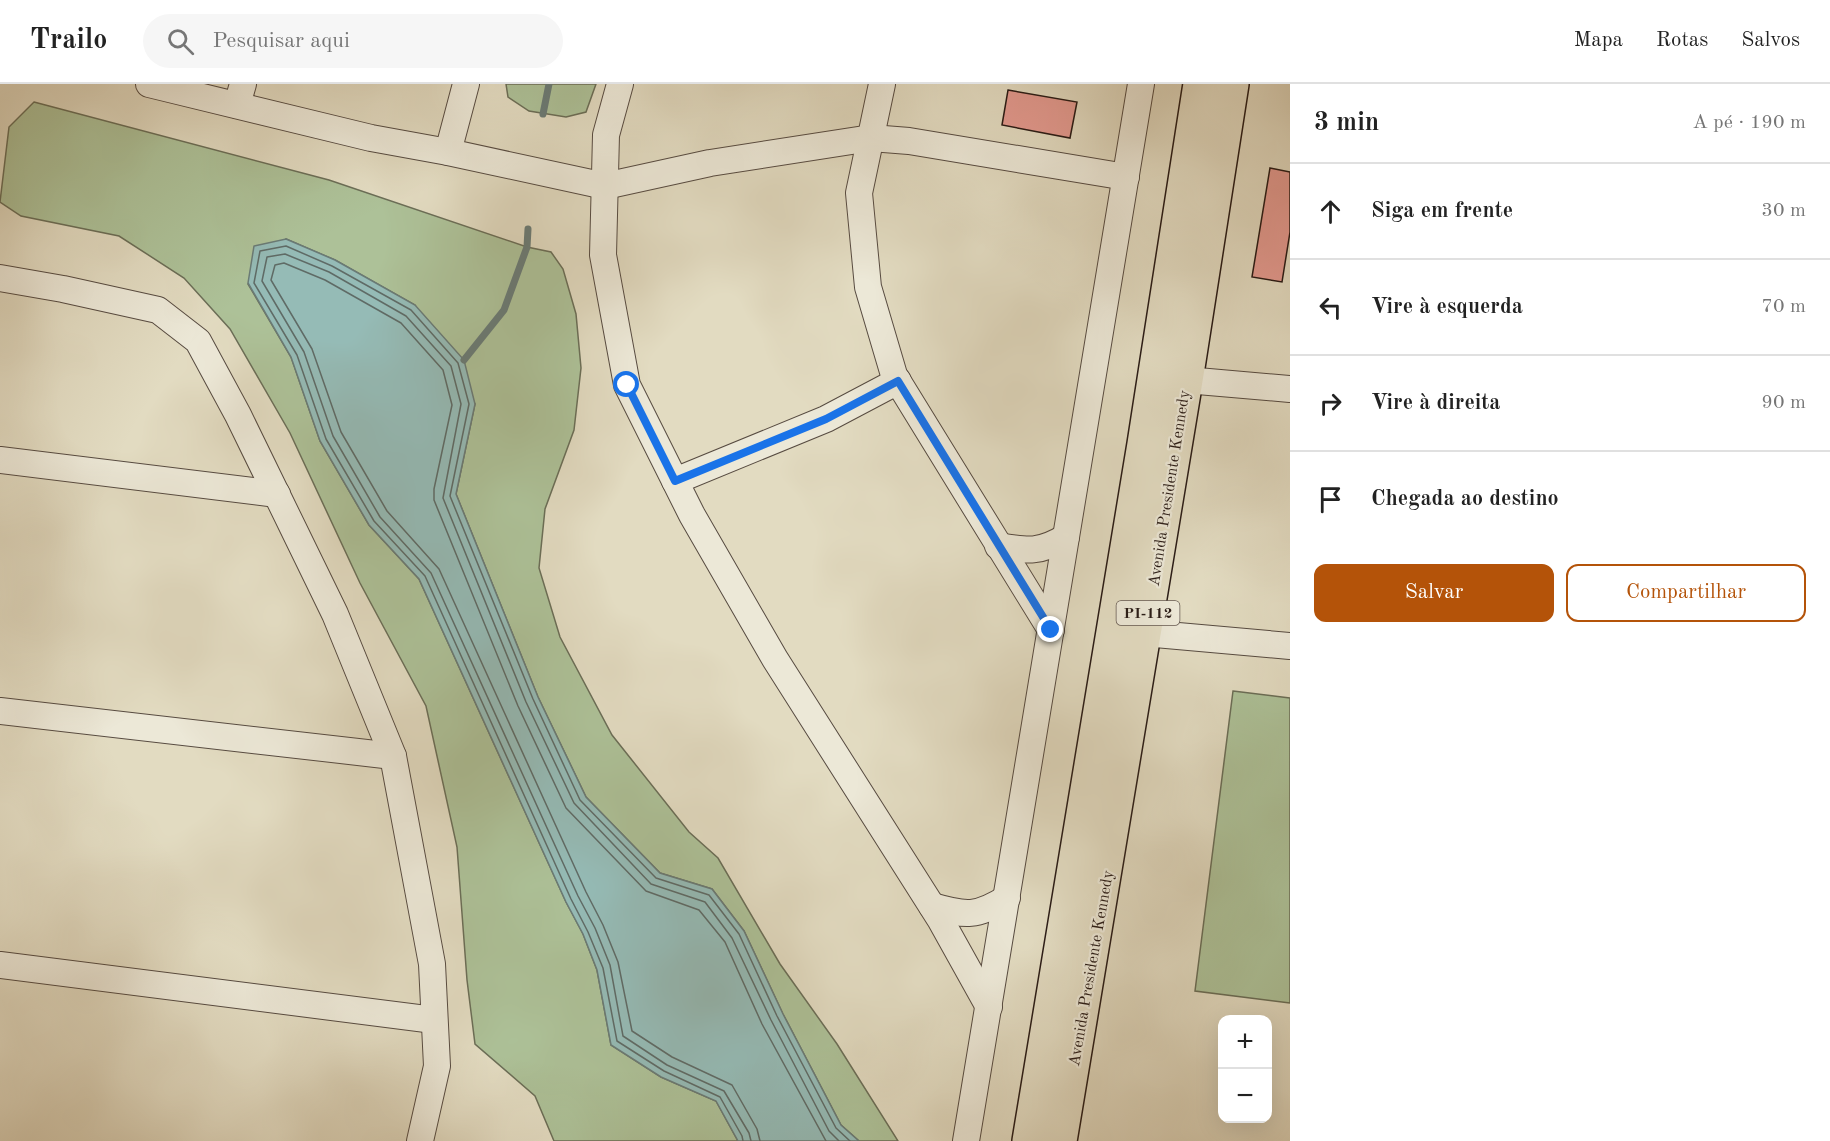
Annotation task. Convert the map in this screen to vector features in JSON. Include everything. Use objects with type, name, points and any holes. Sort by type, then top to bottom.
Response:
[{"type":"main road","name":"Avenida Presidente Kennedy","points":[[1029,1141],[1144,444],[1200,84]]},
{"type":"main road","name":"Avenida Presidente Kennedy","points":[[1060,1141],[1186,380],[1232,84]]},
{"type":"street","points":[[149,84],[240,95],[371,138],[605,186],[710,163],[871,138],[909,141],[1126,177]]},
{"type":"street","points":[[448,152],[466,84]]},
{"type":"street","points":[[620,84],[606,135],[603,255],[627,385],[692,515],[775,659],[932,906],[989,1007]]},
{"type":"street","points":[[882,84],[859,193],[868,287],[894,375],[1051,630]]},
{"type":"street","points":[[966,1141],[1141,84]]},
{"type":"street","points":[[0,278],[158,310],[198,341],[277,494],[335,614],[393,756],[432,964],[437,1066],[420,1141]]},
{"type":"street","points":[[1186,380],[1290,389]]},
{"type":"street","points":[[675,481],[826,419],[898,381]]},
{"type":"street","points":[[0,460],[277,494]]},
{"type":"street","points":[[998,546],[1024,550],[1049,547],[1066,537]]},
{"type":"street","points":[[1144,633],[1290,646]]},
{"type":"street","points":[[0,711],[393,756]]},
{"type":"street","points":[[932,906],[958,914],[978,913],[1007,898]]},
{"type":"street","points":[[0,965],[434,1020]]},
{"type":"green space","points":[[506,84],[596,84],[586,112],[566,117],[529,111],[508,97]]},
{"type":"green space","points":[[34,102],[329,180],[527,247],[551,252],[563,269],[576,314],[581,368],[574,430],[545,509],[539,568],[560,637],[612,735],[689,832],[718,858],[780,964],[837,1044],[898,1141],[859,1141],[841,1125],[783,1014],[744,931],[712,889],[660,873],[586,797],[538,697],[456,494],[475,404],[415,305],[335,260],[286,239],[248,284],[291,357],[320,441],[369,525],[419,579],[566,902],[583,934],[597,970],[611,1045],[661,1077],[716,1101],[738,1141],[554,1141],[535,1096],[475,1044],[467,980],[457,847],[426,706],[360,583],[290,433],[230,329],[184,278],[119,236],[21,216],[0,202],[9,127]]},
{"type":"green space","points":[[1233,691],[1290,698],[1290,1003],[1195,991]]},
{"type":"water","points":[[286,239],[335,260],[415,305],[464,360],[475,404],[456,494],[538,697],[586,797],[660,873],[712,889],[744,931],[783,1014],[841,1125],[859,1141],[738,1141],[716,1101],[661,1077],[611,1045],[597,970],[583,934],[566,902],[419,579],[369,525],[320,441],[291,357],[248,283],[254,246]]},
{"type":"building","points":[[1008,90],[1077,102],[1070,138],[1002,125]]},
{"type":"building","points":[[1270,168],[1290,172],[1290,232],[1282,282],[1252,277]]},
{"type":"waterway","points":[[543,114],[549,84]]},
{"type":"waterway","points":[[464,360],[504,310],[527,247],[528,229]]},
{"type":"route","points":[[627,385],[675,481],[826,419],[898,381],[1051,630]]}]
